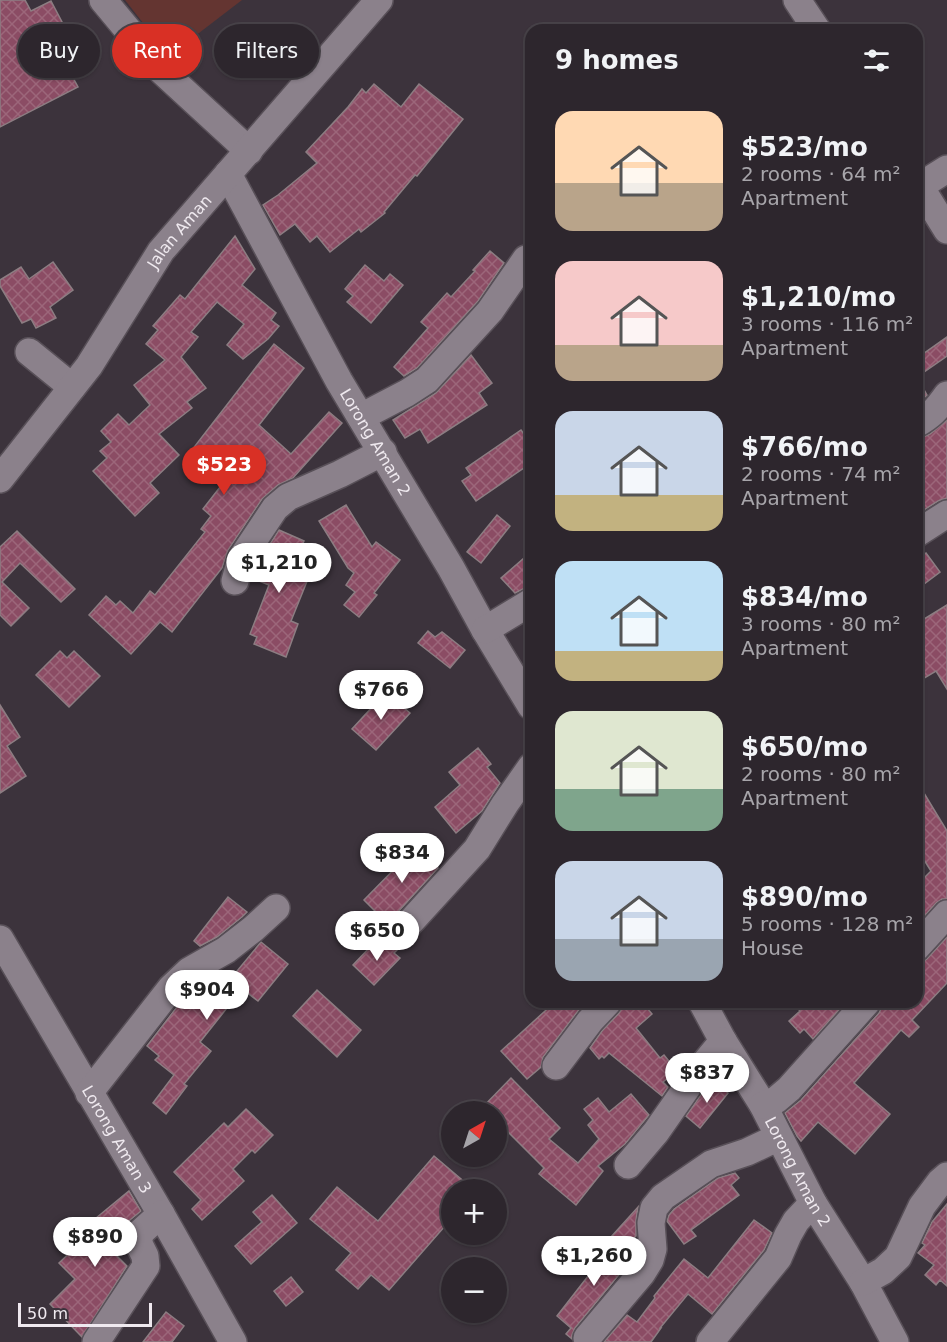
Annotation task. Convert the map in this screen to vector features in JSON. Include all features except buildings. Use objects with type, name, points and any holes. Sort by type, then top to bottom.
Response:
[{"type":"street","points":[[103,0],[162,70],[249,151]]},
{"type":"street","name":"Jalan Aman","points":[[0,479],[89,366],[161,251],[379,0]]},
{"type":"street","points":[[797,0],[813,24]]},
{"type":"street","points":[[923,181],[947,169]]},
{"type":"street","name":"Lorong Aman 2","points":[[228,174],[339,381],[525,696]]},
{"type":"street","points":[[923,191],[947,230]]},
{"type":"street","points":[[361,417],[427,380],[490,311],[525,260]]},
{"type":"street","points":[[29,352],[72,387]]},
{"type":"street","points":[[923,420],[934,412],[947,395]]},
{"type":"street","points":[[235,581],[241,559],[275,508],[288,497],[382,452]]},
{"type":"street","points":[[923,529],[947,514]]},
{"type":"street","points":[[485,630],[525,606]]},
{"type":"street","points":[[356,926],[394,931],[405,928],[477,849],[525,776]]},
{"type":"street","points":[[89,1093],[171,988],[189,971],[226,950],[276,908]]},
{"type":"street","points":[[923,940],[947,914]]},
{"type":"street","name":"Lorong Aman 3","points":[[0,939],[7,968],[89,1093],[233,1342]]},
{"type":"street","points":[[555,1066],[602,1008]]},
{"type":"street","name":"Lorong Aman 2","points":[[705,1008],[763,1105],[813,1203],[863,1282],[895,1342]]},
{"type":"street","points":[[763,1105],[776,1100],[789,1089],[862,1008]]},
{"type":"street","points":[[628,1165],[656,1132],[700,1069],[723,1041]]},
{"type":"street","points":[[587,1338],[642,1273],[650,1260],[653,1249],[651,1222],[654,1208],[663,1197],[711,1164],[747,1152],[779,1137]]},
{"type":"street","points":[[863,1282],[883,1271],[898,1257],[922,1206],[947,1176]]},
{"type":"street","points":[[710,1342],[778,1258],[796,1221],[813,1203]]},
{"type":"street","points":[[96,1342],[146,1266],[145,1256],[138,1242],[141,1232],[161,1214]]},
{"type":"shaded area","points":[[125,0],[242,0],[202,31],[202,24],[144,24]]}]
